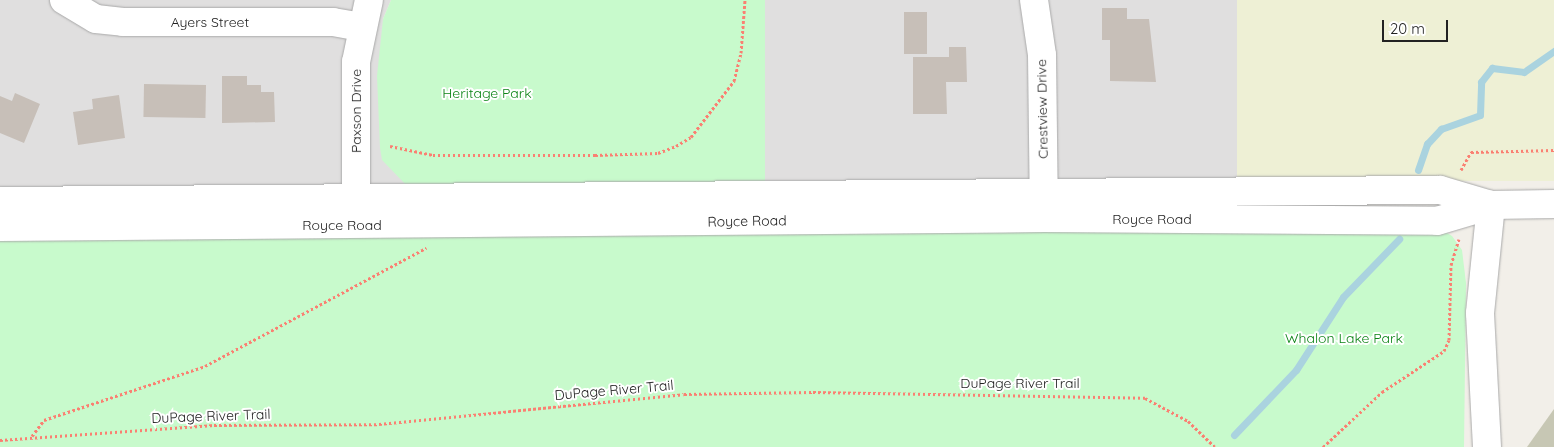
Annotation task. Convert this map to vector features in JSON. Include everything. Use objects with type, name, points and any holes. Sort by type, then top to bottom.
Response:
[{"type":"street","name":"Ayers Street","points":[[64,0],[96,19],[123,22],[334,22],[361,27]]},
{"type":"street","name":"Paxson Drive","points":[[356,212],[361,27],[369,0]]},
{"type":"street","name":"Crestview Drive","points":[[1034,0],[1042,55],[1044,205]]},
{"type":"street","name":"Royce Road","points":[[0,227],[356,212],[1044,205],[1440,190],[1459,205],[1554,204]]},
{"type":"street","name":"Royce Road","points":[[0,202],[356,212]]},
{"type":"street","points":[[1487,447],[1480,313],[1492,205]]},
{"type":"path","points":[[390,146],[433,155],[658,153],[676,146],[691,137],[734,81],[741,53],[745,0]]},
{"type":"path","points":[[1323,447],[1382,392],[1444,351],[1449,340],[1451,265],[1460,243],[1459,205],[1461,172],[1471,152],[1554,150]]},
{"type":"path","points":[[32,437],[44,420],[205,366],[420,254],[427,241]]},
{"type":"path","name":"DuPage River Trail","points":[[0,440],[214,426],[379,424],[684,394],[1059,394],[1145,398],[1188,421],[1215,447]]},
{"type":"shaded area","points":[[0,0],[391,0],[383,19],[408,187],[0,199]]},
{"type":"shaded area","points":[[765,0],[1237,0],[1237,183],[765,183]]},
{"type":"shaded area","points":[[1237,0],[1554,0],[1554,181],[1237,181]]},
{"type":"shaded area","points":[[1554,409],[1554,447],[1527,447]]},
{"type":"green space","name":"Heritage Park","points":[[391,0],[765,0],[765,183],[408,187],[382,160],[380,148],[377,76],[383,19]]},
{"type":"green space","name":"Whalon Lake Park","points":[[1439,228],[1452,236],[1462,250],[1466,283],[1464,447],[0,447],[0,239]]},
{"type":"building","points":[[1102,8],[1127,8],[1127,19],[1149,19],[1156,82],[1110,81],[1110,40],[1102,40]]},
{"type":"building","points":[[904,12],[927,12],[927,54],[904,54]]},
{"type":"building","points":[[949,47],[966,47],[967,82],[946,82],[947,114],[913,114],[913,57],[949,57]]},
{"type":"building","points":[[222,76],[247,76],[247,85],[261,85],[261,92],[274,92],[275,122],[222,123]]},
{"type":"building","points":[[144,84],[206,85],[205,118],[143,117]]},
{"type":"building","points":[[15,93],[40,104],[24,143],[0,133],[0,96],[12,101]]},
{"type":"building","points":[[119,95],[125,138],[78,145],[73,112],[93,109],[92,99]]},
{"type":"waterway","points":[[1418,170],[1427,144],[1441,129],[1480,115],[1481,82],[1492,68],[1524,72],[1554,51]]},
{"type":"waterway","points":[[1234,435],[1296,370],[1343,297],[1399,239]]}]
